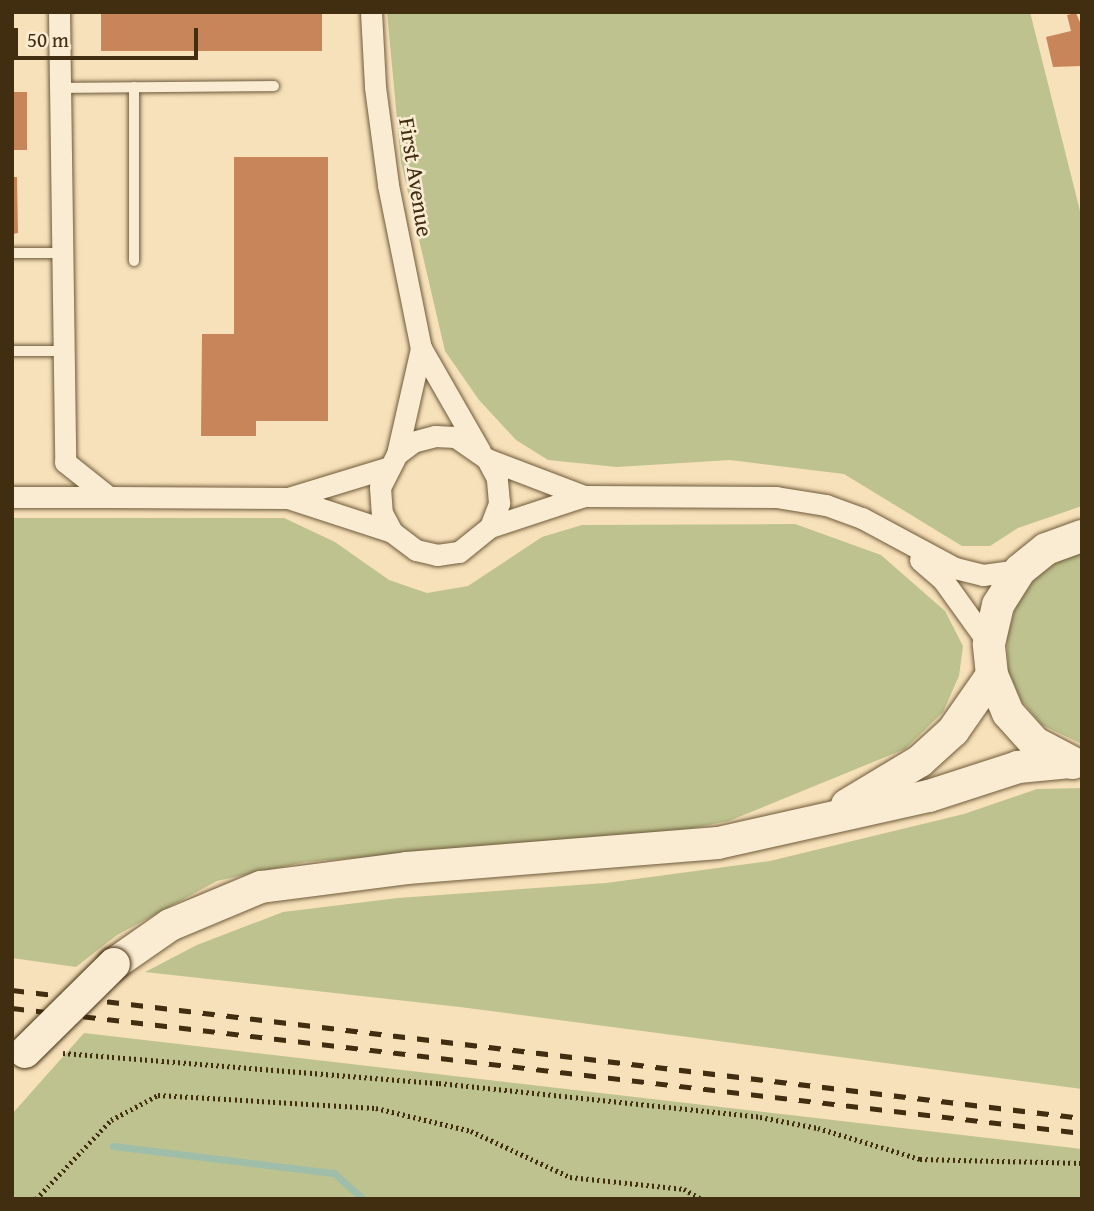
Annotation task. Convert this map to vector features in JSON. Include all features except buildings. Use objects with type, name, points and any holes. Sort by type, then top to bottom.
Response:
[{"type":"main road","points":[[821,821],[920,761],[953,731],[991,660],[998,605],[1020,570],[1046,550],[1082,536]]},
{"type":"main road","points":[[991,660],[1017,723],[1035,743],[1076,763]]},
{"type":"main road","points":[[30,1057],[114,964],[170,925],[261,887],[407,868],[718,842],[929,796],[1018,767],[1076,763]]},
{"type":"street","points":[[59,12],[60,351],[65,462],[109,497]]},
{"type":"street","name":"First Avenue","points":[[371,12],[375,87],[388,185],[421,348],[484,455]]},
{"type":"street","name":"First Avenue","points":[[391,461],[421,348]]},
{"type":"street","points":[[288,498],[391,461],[413,442],[435,436],[454,438],[484,455],[584,496]]},
{"type":"street","points":[[484,455],[497,478],[499,503],[490,527]]},
{"type":"street","points":[[391,461],[380,487],[382,513],[392,532]]},
{"type":"street","points":[[12,497],[288,498],[392,532],[416,550],[437,555],[459,552],[490,527],[584,496],[776,497],[850,514],[955,568],[983,575],[1020,570]]},
{"type":"street","points":[[902,543],[943,580],[991,660]]},
{"type":"lane","points":[[59,88],[274,86]]},
{"type":"lane","points":[[134,88],[134,261]]},
{"type":"lane","points":[[12,253],[59,253]]},
{"type":"lane","points":[[12,351],[60,351]]},
{"type":"path","points":[[30,1057],[104,1059],[439,1083],[760,1117],[818,1128],[920,1159],[1082,1163]]},
{"type":"path","points":[[36,1199],[111,1120],[158,1095],[376,1108],[471,1130],[570,1177],[684,1189],[701,1199]]},
{"type":"green space","points":[[387,12],[1030,12],[1082,219],[1082,506],[1018,528],[990,546],[962,546],[844,474],[730,460],[617,467],[548,460],[516,440],[479,400],[445,351],[401,162]]},
{"type":"green space","points":[[12,518],[284,518],[335,542],[389,580],[427,593],[468,586],[542,537],[582,525],[795,524],[881,555],[945,611],[963,646],[959,676],[943,712],[905,749],[729,821],[668,833],[305,862],[217,881],[117,935],[76,967],[12,958]]},
{"type":"green space","points":[[1082,553],[1082,744],[1042,725],[1021,700],[1008,670],[1007,637],[1016,606],[1034,579],[1060,560]]},
{"type":"green space","points":[[1082,788],[1082,1089],[460,1007],[145,972],[197,945],[283,912],[398,898],[606,883],[770,861],[964,814],[1037,789]]},
{"type":"green space","points":[[84,1033],[1082,1149],[1082,1199],[12,1199],[12,1114]]},
{"type":"waterway","points":[[113,1146],[334,1173],[363,1199]]},
{"type":"railway","points":[[12,990],[1082,1118]]},
{"type":"railway","points":[[12,1008],[1082,1133]]}]
